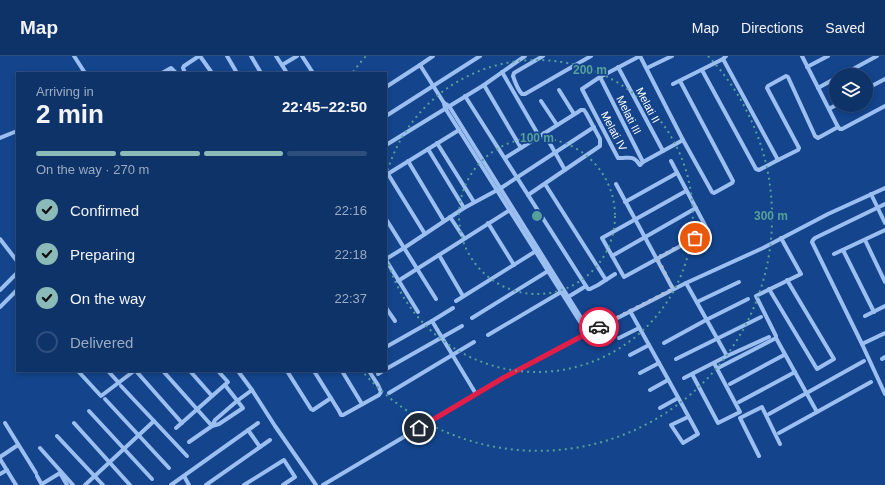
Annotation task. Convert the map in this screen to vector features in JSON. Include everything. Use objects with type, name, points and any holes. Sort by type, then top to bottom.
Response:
[{"type":"street","points":[[80,56],[75,58],[84,72]]},
{"type":"street","points":[[185,72],[184,66],[200,56],[211,72]]},
{"type":"street","points":[[227,56],[236,72]]},
{"type":"street","points":[[251,56],[260,72]]},
{"type":"street","points":[[276,56],[286,72]]},
{"type":"street","points":[[282,65],[297,56]]},
{"type":"street","points":[[302,56],[312,72]]},
{"type":"street","points":[[387,85],[434,56]]},
{"type":"street","points":[[387,115],[480,56]]},
{"type":"street","points":[[387,144],[484,85],[525,56]]},
{"type":"street","points":[[543,56],[514,73],[513,76],[522,94],[525,94],[590,56]]},
{"type":"street","points":[[600,77],[640,56],[683,140],[713,193],[733,181],[680,81]]},
{"type":"street","points":[[647,68],[670,56]]},
{"type":"street","points":[[802,56],[829,109]]},
{"type":"street","points":[[807,67],[828,56]]},
{"type":"street","points":[[855,68],[877,56]]},
{"type":"street","points":[[674,84],[724,57],[778,160]]},
{"type":"street","points":[[420,65],[568,297],[588,332]]},
{"type":"street","name":"Melati II","points":[[618,67],[663,151]]},
{"type":"street","points":[[164,72],[171,68],[175,72]]},
{"type":"street","points":[[702,70],[756,169],[759,170],[798,150],[799,148],[767,88],[786,76],[788,77],[815,136],[818,138],[838,127],[842,129],[885,106]]},
{"type":"street","points":[[502,72],[539,136]]},
{"type":"street","name":"Melati IV","points":[[600,77],[582,89],[583,91],[617,157],[620,159],[632,158],[635,159],[638,164],[642,164],[643,162]]},
{"type":"street","name":"Melati III","points":[[600,77],[643,162]]},
{"type":"street","points":[[873,85],[885,79]]},
{"type":"street","points":[[818,88],[829,82]]},
{"type":"street","points":[[484,85],[521,148]]},
{"type":"street","points":[[559,90],[574,114]]},
{"type":"street","points":[[465,96],[588,289],[615,274]]},
{"type":"street","points":[[541,101],[557,125]]},
{"type":"street","points":[[447,107],[459,130],[499,189],[510,210],[561,292],[579,317]]},
{"type":"street","points":[[505,158],[574,114],[584,110],[600,139],[600,146],[528,194]]},
{"type":"street","points":[[830,112],[838,127]]},
{"type":"street","points":[[387,259],[464,208],[499,189],[594,127]]},
{"type":"street","points":[[425,234],[387,175],[459,130]]},
{"type":"street","points":[[0,138],[16,131]]},
{"type":"street","points":[[544,133],[565,170]]},
{"type":"street","points":[[643,162],[683,140]]},
{"type":"street","points":[[437,143],[474,202]]},
{"type":"street","points":[[428,149],[464,208]]},
{"type":"street","points":[[671,161],[708,230],[624,277],[602,238],[686,191]]},
{"type":"street","points":[[408,162],[444,221]]},
{"type":"street","points":[[625,202],[677,173]]},
{"type":"street","points":[[544,184],[606,280]]},
{"type":"street","points":[[616,184],[673,289]]},
{"type":"street","points":[[323,485],[503,378],[588,332],[673,289],[885,188]]},
{"type":"street","points":[[871,194],[885,224]]},
{"type":"street","points":[[885,204],[815,238],[812,242],[885,394]]},
{"type":"street","points":[[612,256],[696,208]]},
{"type":"street","points":[[398,281],[510,210]]},
{"type":"street","points":[[450,217],[464,238]]},
{"type":"street","points":[[387,221],[436,299]]},
{"type":"street","points":[[488,223],[514,265]]},
{"type":"street","points":[[834,254],[885,230]]},
{"type":"street","points":[[782,238],[801,274],[756,296],[784,355],[817,412]]},
{"type":"street","points":[[0,239],[16,260]]},
{"type":"street","points":[[865,240],[885,282]]},
{"type":"street","points":[[843,250],[874,312]]},
{"type":"street","points":[[456,301],[536,251]]},
{"type":"street","points":[[438,255],[463,296]]},
{"type":"street","points":[[387,262],[418,312]]},
{"type":"street","points":[[472,318],[548,271]]},
{"type":"street","points":[[0,290],[16,275]]},
{"type":"street","points":[[769,289],[817,369],[834,359],[787,280]]},
{"type":"street","points":[[696,302],[739,282]]},
{"type":"street","points":[[686,283],[727,356]]},
{"type":"street","points":[[568,297],[586,286]]},
{"type":"street","points":[[0,307],[16,291]]},
{"type":"street","points":[[488,335],[561,292]]},
{"type":"street","points":[[664,343],[748,298]]},
{"type":"street","points":[[865,316],[885,306]]},
{"type":"street","points":[[387,346],[453,308]]},
{"type":"street","points":[[387,309],[395,321]]},
{"type":"street","points":[[630,311],[698,434],[683,443],[672,425],[688,417]]},
{"type":"street","points":[[676,359],[761,317]]},
{"type":"street","points":[[432,321],[476,394]]},
{"type":"street","points":[[387,369],[462,326]]},
{"type":"street","points":[[619,338],[639,328]]},
{"type":"street","points":[[862,344],[885,333]]},
{"type":"street","points":[[684,378],[769,336]]},
{"type":"street","points":[[720,367],[776,338]]},
{"type":"street","points":[[389,393],[474,342]]},
{"type":"street","points":[[630,355],[649,345]]},
{"type":"street","points":[[730,384],[784,355]]},
{"type":"street","points":[[769,414],[864,361]]},
{"type":"street","points":[[640,373],[659,363]]},
{"type":"street","points":[[714,363],[740,412],[740,418],[759,456]]},
{"type":"street","points":[[79,372],[101,396],[120,385],[134,372]]},
{"type":"street","points":[[109,372],[187,456]]},
{"type":"street","points":[[136,372],[182,423]]},
{"type":"street","points":[[164,372],[212,426]]},
{"type":"street","points":[[191,372],[212,396]]},
{"type":"street","points":[[176,428],[228,382],[219,372]]},
{"type":"street","points":[[239,372],[316,485]]},
{"type":"street","points":[[288,372],[311,409],[313,410],[331,398]]},
{"type":"street","points":[[315,372],[341,415],[379,395],[381,392],[370,372]]},
{"type":"street","points":[[343,372],[362,404]]},
{"type":"street","points":[[739,402],[795,372]]},
{"type":"street","points":[[692,374],[718,423],[740,412]]},
{"type":"street","points":[[650,390],[668,380]]},
{"type":"street","points":[[780,433],[871,382]]},
{"type":"street","points":[[189,442],[212,426],[219,424],[243,408],[225,385]]},
{"type":"street","points":[[212,426],[215,420],[252,390]]},
{"type":"street","points":[[660,408],[678,398]]},
{"type":"street","points":[[105,399],[169,468]]},
{"type":"street","points":[[740,418],[762,407],[780,444]]},
{"type":"street","points":[[89,412],[152,479]]},
{"type":"street","points":[[85,485],[154,421]]},
{"type":"street","points":[[5,423],[42,485],[60,473],[67,485]]},
{"type":"street","points":[[74,423],[130,485]]},
{"type":"street","points":[[171,485],[258,423]]},
{"type":"street","points":[[248,430],[260,447]]},
{"type":"street","points":[[56,436],[103,485]]},
{"type":"street","points":[[206,485],[270,440]]},
{"type":"street","points":[[16,485],[0,458],[18,445]]},
{"type":"street","points":[[40,448],[73,485]]},
{"type":"street","points":[[244,485],[284,460],[295,477],[283,485]]},
{"type":"street","points":[[0,474],[7,470]]},
{"type":"street","points":[[184,476],[189,485]]},
{"type":"way so far","points":[[599,327],[673,289],[657,258],[695,238]]},
{"type":"route","points":[[419,428],[503,378],[599,327]]}]
